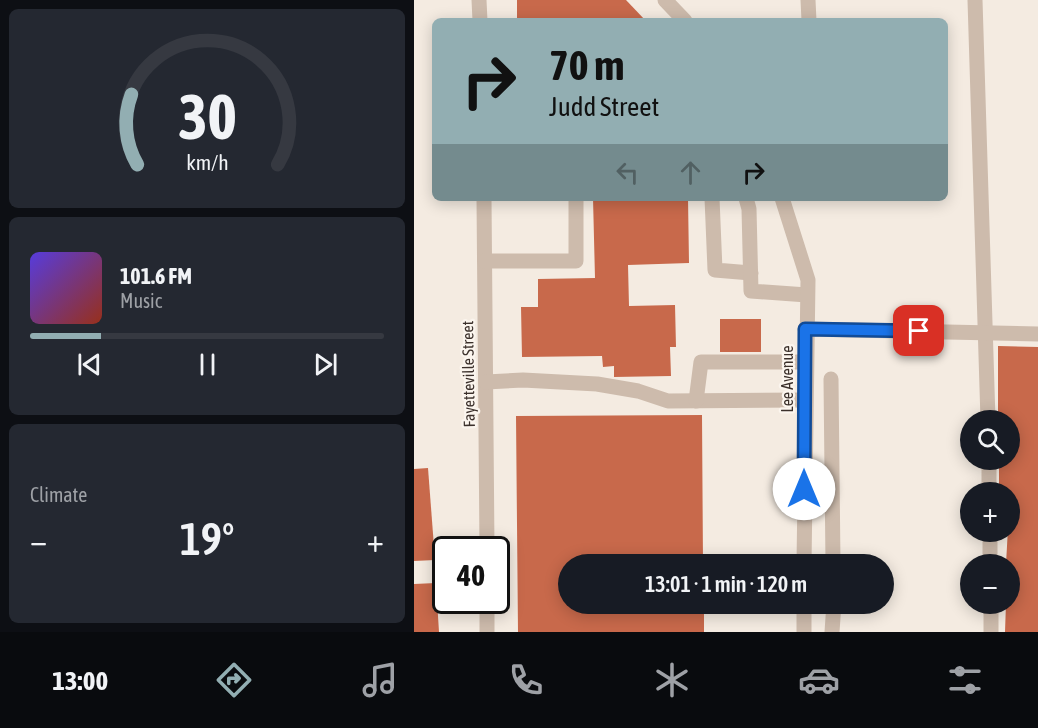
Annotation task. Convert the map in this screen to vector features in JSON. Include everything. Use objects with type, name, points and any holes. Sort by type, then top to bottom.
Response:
[{"type":"street","points":[[479,0],[480,18]]},
{"type":"street","points":[[665,0],[682,18]]},
{"type":"street","points":[[808,0],[808,18]]},
{"type":"street","points":[[975,0],[988,410]]},
{"type":"street","name":"Fayetteville Street","points":[[483,201],[487,536]]},
{"type":"street","points":[[484,261],[576,261],[576,201]]},
{"type":"street","points":[[712,201],[715,270],[751,273]]},
{"type":"street","points":[[747,201],[751,291],[807,295]]},
{"type":"street","name":"Lee Avenue","points":[[783,201],[808,280],[805,329],[804,554]]},
{"type":"street","points":[[805,329],[1038,334]]},
{"type":"street","points":[[696,401],[701,362],[805,362]]},
{"type":"street","points":[[831,379],[832,554]]},
{"type":"street","points":[[486,382],[597,384],[638,391],[668,401],[805,400]]},
{"type":"street","points":[[487,614],[487,632]]},
{"type":"street","points":[[804,614],[804,632]]},
{"type":"street","points":[[832,632],[833,614]]},
{"type":"street","points":[[991,614],[992,632]]},
{"type":"building","points":[[517,0],[626,0],[643,18],[517,18]]},
{"type":"building","points":[[593,201],[688,201],[689,263],[628,265],[629,306],[675,305],[676,347],[670,347],[671,376],[614,377],[614,366],[603,367],[602,356],[522,357],[521,307],[538,307],[538,279],[595,278]]},
{"type":"building","points":[[720,319],[761,319],[761,352],[720,352]]},
{"type":"building","points":[[998,346],[1038,347],[1038,632],[1005,632],[1006,614],[1020,614],[1020,554],[1007,554],[1007,542],[1020,542],[1020,482],[999,482],[999,470],[1020,470],[1020,410],[998,410]]},
{"type":"building","points":[[702,415],[703,554],[558,554],[558,614],[704,614],[704,632],[518,632],[516,416]]},
{"type":"building","points":[[428,468],[433,536],[432,560],[414,561],[414,469]]},
{"type":"building","points":[[432,583],[432,614],[438,614],[439,632],[414,632],[414,584]]},
{"type":"route","points":[[804,489],[805,329],[919,331]]}]
